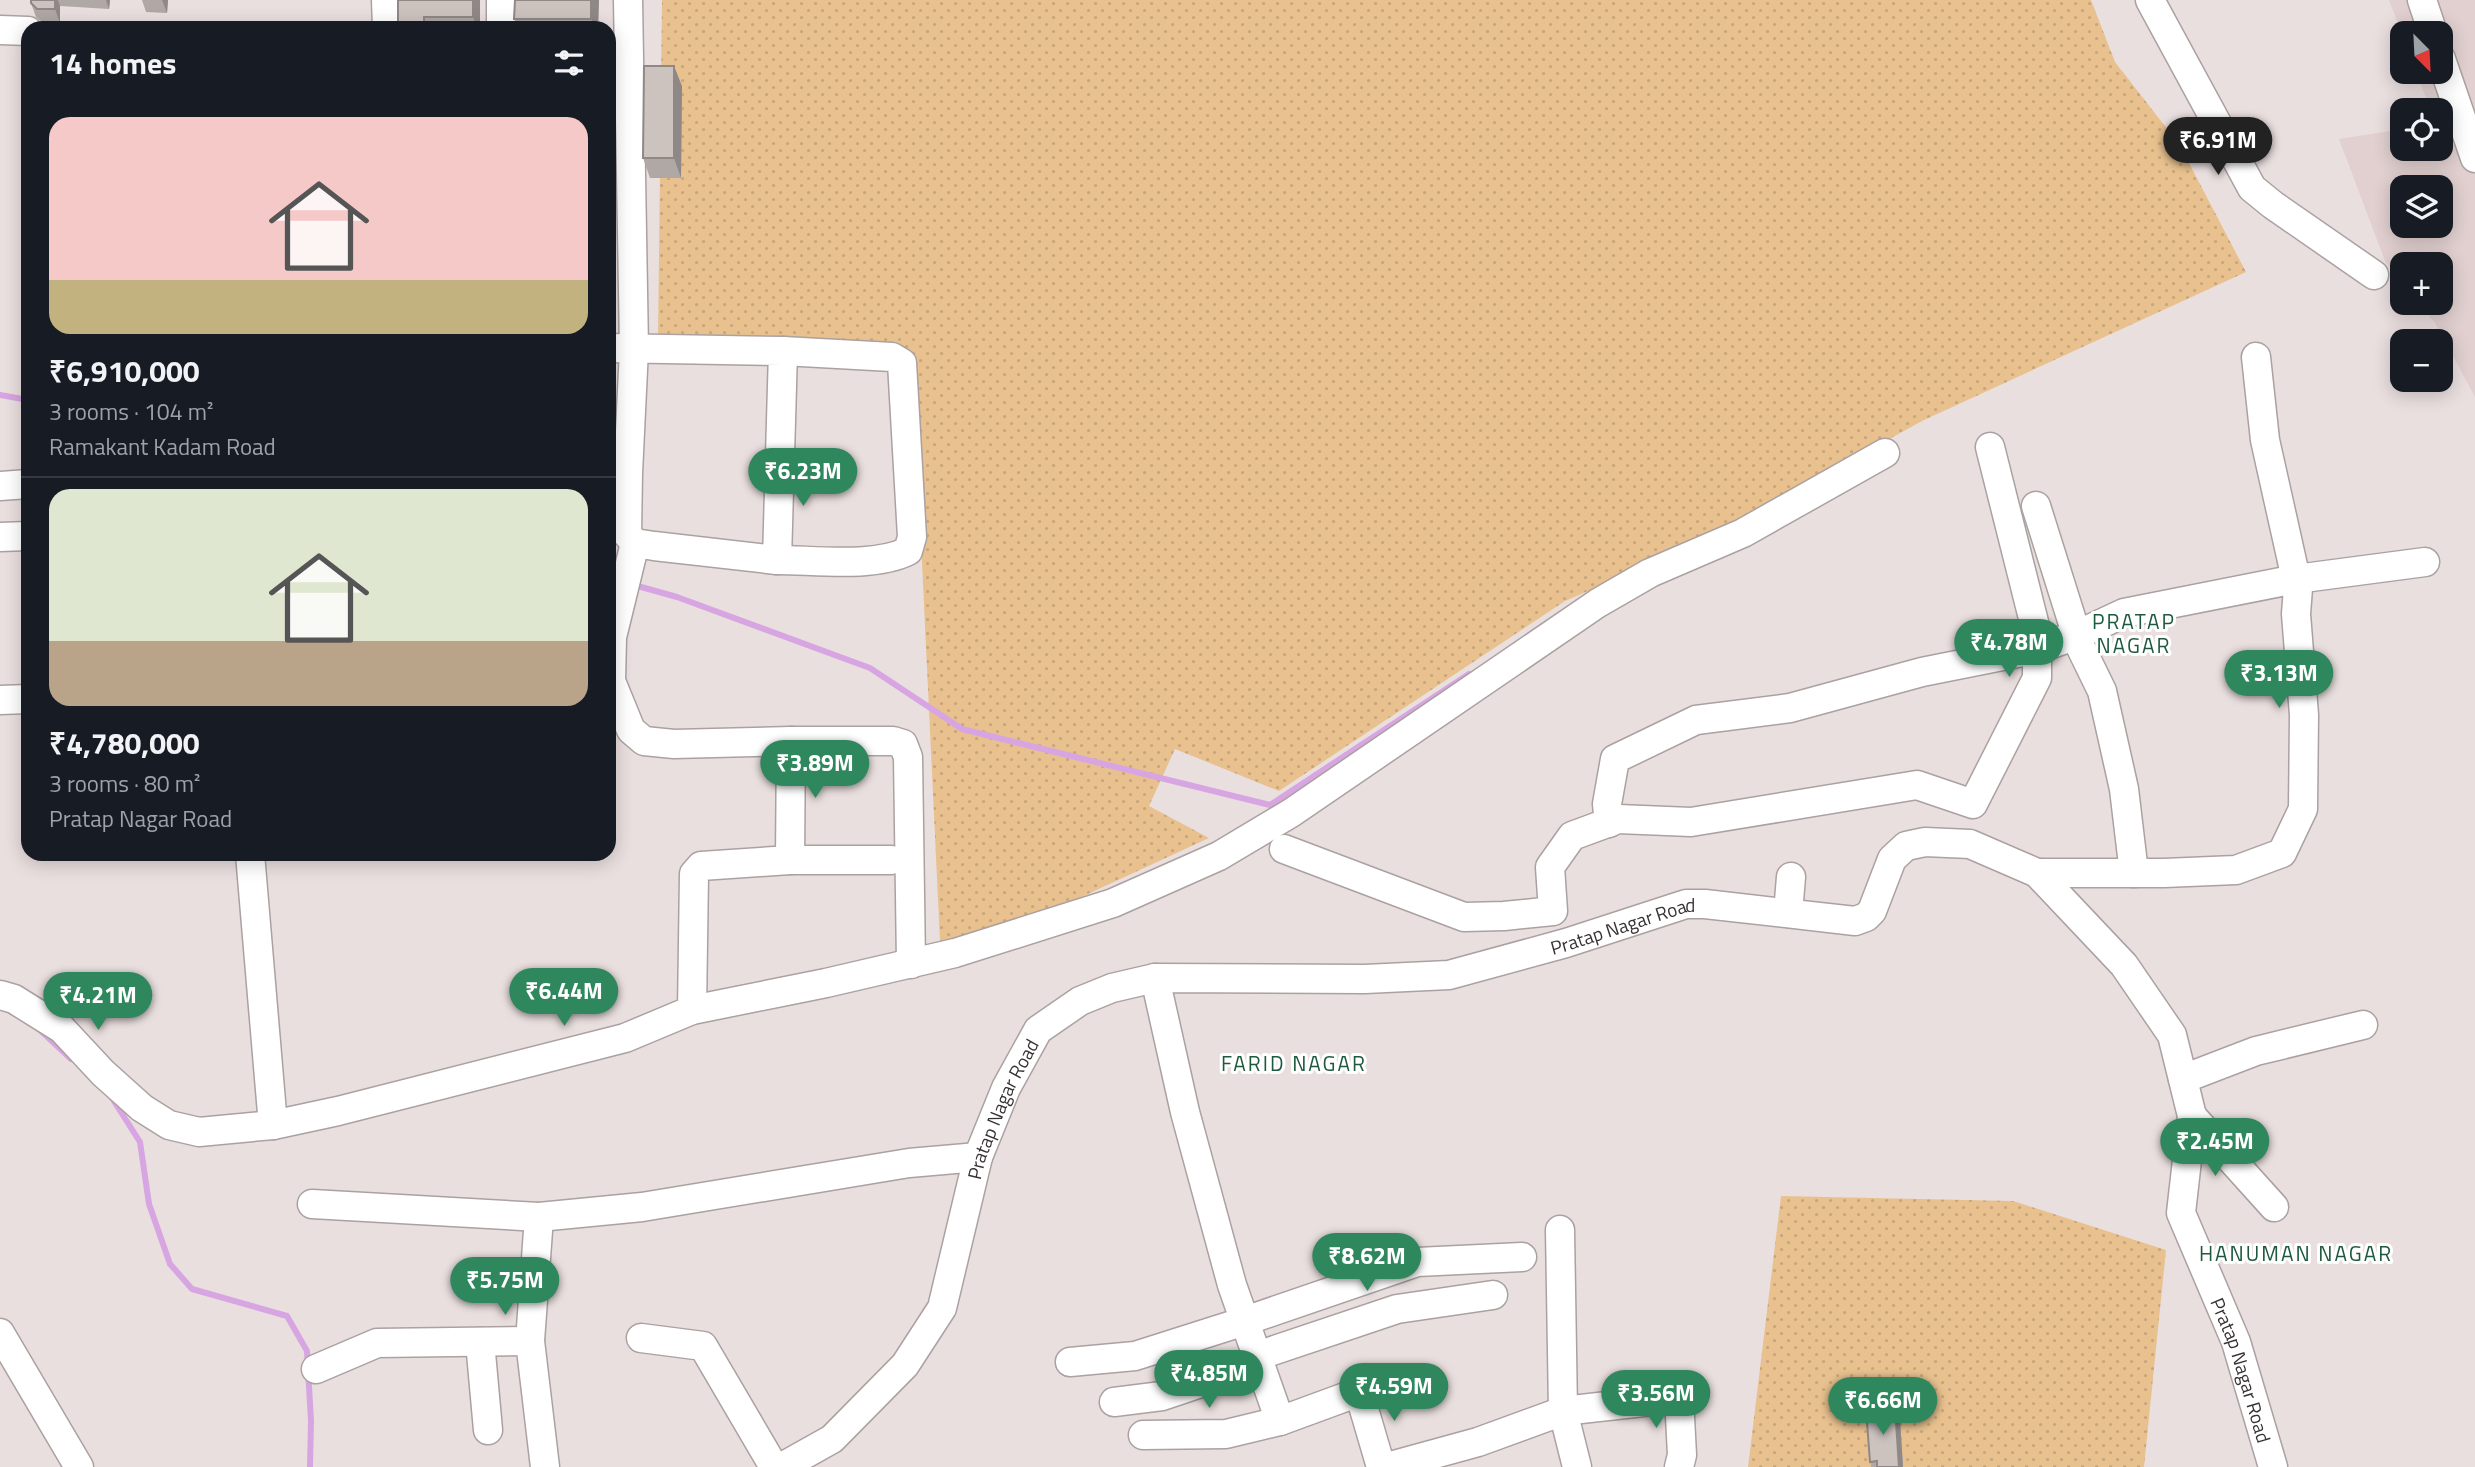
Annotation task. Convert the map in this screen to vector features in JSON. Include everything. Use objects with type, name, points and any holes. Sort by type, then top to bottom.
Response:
[{"type":"street","points":[[386,0],[387,21]]},
{"type":"street","points":[[501,0],[501,21]]},
{"type":"street","points":[[616,617],[633,550],[627,534],[618,473],[622,348],[619,59],[628,0]]},
{"type":"street","points":[[2150,0],[2252,188],[2374,275]]},
{"type":"street","points":[[2422,0],[2429,21]]},
{"type":"street","points":[[0,30],[21,31]]},
{"type":"street","points":[[2450,84],[2475,158]]},
{"type":"street","points":[[622,348],[783,351],[892,357],[902,363],[912,537],[908,551],[895,557],[862,560],[777,559],[633,550]]},
{"type":"street","points":[[777,559],[783,351]]},
{"type":"street","points":[[2037,873],[2236,870],[2282,853],[2303,809],[2304,715],[2296,579],[2265,440],[2256,357]]},
{"type":"street","points":[[1284,849],[1464,916],[1504,916],[1553,911],[1549,866],[1572,836],[1609,822],[1691,822],[1917,785],[1973,803],[2037,678],[2037,635],[1990,447]]},
{"type":"street","points":[[0,995],[15,999],[62,1029],[103,1073],[142,1108],[169,1125],[199,1132],[273,1125],[625,1038],[692,1010],[955,953],[1113,903],[1219,856],[1291,813],[1598,603],[1650,573],[1743,533],[1885,453]]},
{"type":"street","points":[[0,486],[21,484]]},
{"type":"street","points":[[2036,506],[2077,635],[2102,691],[2123,789],[2134,873]]},
{"type":"street","points":[[0,537],[21,536]]},
{"type":"street","points":[[1609,822],[1607,804],[1615,759],[1696,720],[1790,708],[1922,672],[2037,649],[2077,635],[2124,613],[2296,579],[2425,562]]},
{"type":"street","points":[[616,693],[631,730],[643,741],[674,744],[893,741],[903,744],[908,758],[911,964]]},
{"type":"street","points":[[0,700],[21,699]]},
{"type":"street","points":[[790,860],[791,741]]},
{"type":"street","name":"Pratap Nagar Road","points":[[782,1467],[832,1439],[905,1365],[942,1308],[978,1157],[1006,1088],[1038,1030],[1080,1001],[1112,988],[1155,978],[1365,979],[1449,975],[1566,943],[1686,904],[1856,921],[1872,911],[1892,859],[1906,846],[1924,842],[1970,844],[2037,873],[2124,965],[2172,1035],[2192,1116],[2181,1213],[2236,1342],[2273,1467]]},
{"type":"street","points":[[692,1010],[694,874],[701,866],[790,860],[891,860]]},
{"type":"street","points":[[251,861],[273,1125]]},
{"type":"street","points":[[1788,913],[1791,877]]},
{"type":"street","points":[[1155,978],[1185,1112],[1233,1285],[1280,1421]]},
{"type":"street","points":[[2183,1079],[2256,1051],[2363,1026]]},
{"type":"street","points":[[2192,1116],[2274,1207]]},
{"type":"street","points":[[312,1204],[538,1217],[642,1207],[909,1163],[978,1157]]},
{"type":"street","points":[[538,1217],[530,1341],[545,1467]]},
{"type":"street","points":[[1560,1230],[1563,1411],[1577,1467]]},
{"type":"street","points":[[1070,1362],[1135,1356],[1417,1262],[1522,1257]]},
{"type":"street","points":[[1114,1402],[1162,1396],[1397,1308],[1493,1295]]},
{"type":"street","points":[[0,1333],[79,1467]]},
{"type":"street","points":[[641,1338],[703,1346],[774,1467]]},
{"type":"street","points":[[316,1369],[377,1343],[530,1341]]},
{"type":"street","points":[[480,1342],[488,1430]]},
{"type":"street","points":[[1143,1435],[1226,1434],[1280,1421],[1359,1392],[1381,1467]]},
{"type":"street","points":[[1387,1467],[1482,1455],[1563,1411],[1679,1398],[1682,1455],[1679,1467]]},
{"type":"shaded area","points":[[662,0],[2091,0],[2115,62],[2179,144],[2246,272],[1924,420],[1703,541],[1565,601],[1279,791],[1175,749],[1149,806],[1209,838],[941,962],[912,353],[658,338]]},
{"type":"shaded area","points":[[2389,0],[2475,0],[2475,397],[2453,356],[2453,329],[2438,329],[2428,315],[2453,315],[2453,252],[2390,252],[2390,267],[2385,261],[2339,139],[2390,131],[2390,161],[2453,161],[2453,98],[2426,98],[2421,84],[2454,84],[2454,21],[2397,21]]},
{"type":"shaded area","points":[[1781,1196],[2013,1201],[2166,1250],[2144,1467],[1748,1467]]},
{"type":"building","points":[[31,0],[55,0],[55,9],[37,9]]},
{"type":"building","points":[[398,0],[473,0],[473,17],[424,17],[424,21],[398,21]]},
{"type":"building","points":[[515,0],[591,0],[591,19],[514,19]]},
{"type":"building","points":[[644,66],[674,66],[674,158],[643,158]]},
{"type":"building","points":[[1895,1407],[1899,1467],[1877,1467],[1877,1461],[1870,1462],[1866,1409]]},
{"type":"waterway","points":[[0,395],[21,399]]},
{"type":"waterway","points":[[634,585],[677,597],[870,668],[962,729],[1270,805],[1469,674]]},
{"type":"waterway","points":[[40,1030],[71,1059]]},
{"type":"waterway","points":[[112,1098],[140,1142],[149,1204],[170,1264],[192,1289],[287,1316],[307,1351],[311,1421],[310,1467]]},
{"type":"district","name":"PRATAP NAGAR","points":[[2134,633]]},
{"type":"district","name":"FARID NAGAR","points":[[1294,1063]]},
{"type":"district","name":"HANUMAN NAGAR","points":[[2296,1253]]}]
